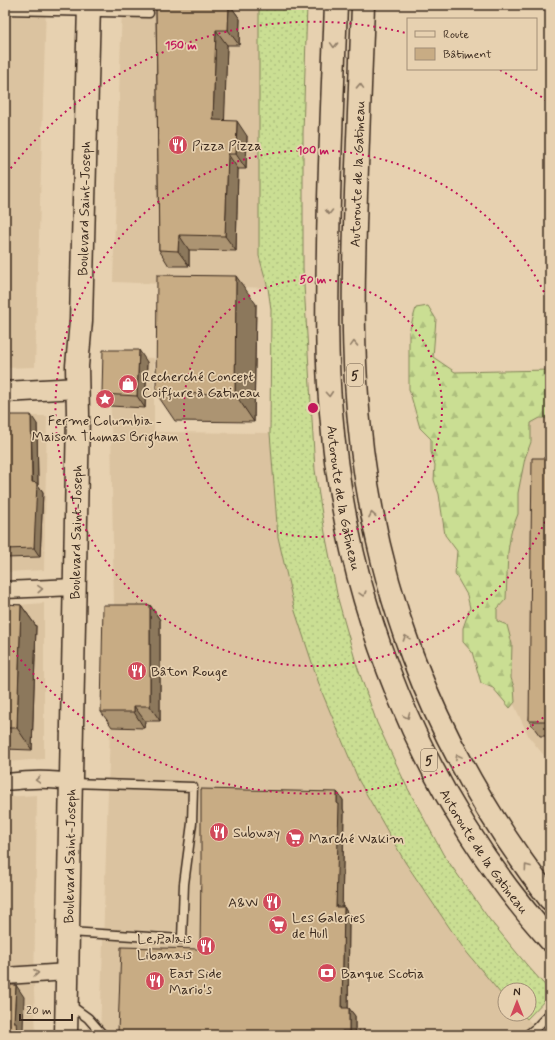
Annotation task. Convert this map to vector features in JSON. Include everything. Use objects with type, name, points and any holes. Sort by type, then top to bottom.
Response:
[{"type":"main road","name":"Autoroute de la Gatineau","points":[[336,5],[328,228],[327,341],[329,393],[335,459],[349,540],[362,592],[382,652],[402,703],[423,749],[449,797],[479,846],[511,892],[550,940]]},
{"type":"main road","name":"Autoroute de la Gatineau","points":[[363,5],[354,246],[354,338],[359,429],[373,520],[380,553],[396,608],[415,663],[435,710],[465,771],[489,811],[518,856],[550,898]]},
{"type":"main road","name":"Boulevard Saint-Joseph","points":[[66,1035],[72,783],[78,388],[77,366],[81,321],[89,8]]},
{"type":"street","points":[[5,392],[78,388]]},
{"type":"street","points":[[5,590],[75,587]]},
{"type":"street","points":[[5,782],[43,779],[72,783]]},
{"type":"street","points":[[5,976],[68,972]]},
{"type":"lane","points":[[5,10],[89,8],[149,13]]},
{"type":"lane","points":[[68,932],[182,939],[184,884],[192,823],[193,787],[72,783]]},
{"type":"lane","points":[[67,1003],[88,1018],[103,1035]]},
{"type":"lane","points":[[527,1035],[550,1013]]},
{"type":"path","points":[[347,1030],[375,1031],[374,1035]]},
{"type":"shaded area","points":[[5,5],[46,5],[35,367],[5,368]]},
{"type":"shaded area","points":[[122,5],[259,5],[259,256],[268,288],[113,282]]},
{"type":"shaded area","name":"Les Galeries de Hull","points":[[112,356],[154,358],[154,432],[270,433],[278,537],[321,690],[359,781],[405,862],[464,949],[497,988],[497,1022],[530,1022],[544,1035],[100,1035],[114,609],[110,362]]},
{"type":"shaded area","points":[[425,414],[550,415],[550,763],[529,737],[486,644]]},
{"type":"shaded area","points":[[5,416],[47,416],[44,570],[5,572]]},
{"type":"shaded area","points":[[44,603],[44,759],[5,762],[5,606]]},
{"type":"shaded area","points":[[37,795],[34,991],[36,1035],[5,1035],[5,797]]},
{"type":"green space","points":[[259,5],[307,5],[303,133],[303,268],[315,470],[325,533],[338,599],[356,663],[377,723],[406,785],[443,854],[489,919],[550,991],[550,995],[537,1009],[537,982],[497,982],[497,989],[464,949],[405,862],[359,781],[321,690],[295,611],[278,537],[270,433],[271,309],[268,288],[259,256]]},
{"type":"green space","points":[[428,306],[436,319],[433,357],[455,372],[550,370],[550,418],[540,418],[531,423],[531,442],[525,458],[518,493],[518,514],[511,532],[508,552],[506,599],[497,609],[497,621],[507,625],[512,644],[511,678],[514,687],[515,702],[510,708],[493,688],[481,683],[472,652],[463,642],[463,628],[470,608],[467,595],[455,574],[457,551],[445,535],[439,494],[434,480],[435,465],[431,452],[431,439],[420,428],[409,389],[409,332],[416,308]]},
{"type":"building","points":[[156,5],[229,5],[228,30],[216,30],[213,120],[237,121],[236,154],[228,154],[225,236],[179,235],[178,251],[159,250]]},
{"type":"building","points":[[157,275],[236,276],[235,394],[156,393]]},
{"type":"building","points":[[103,350],[139,350],[137,396],[102,394]]},
{"type":"building","points":[[5,415],[31,415],[32,482],[37,483],[34,548],[5,549]]},
{"type":"building","points":[[532,458],[550,458],[550,721],[529,721]]},
{"type":"building","points":[[5,604],[21,605],[17,728],[5,728]]},
{"type":"building","name":"Bâton Rouge","points":[[103,605],[150,605],[150,706],[134,706],[134,712],[101,712]]},
{"type":"building","name":"Les Galeries de Hull","points":[[201,789],[337,792],[337,804],[339,804],[336,907],[344,907],[342,1008],[349,1008],[349,1031],[342,1031],[342,1035],[111,1035],[111,1032],[118,1032],[121,947],[200,949]]},
{"type":"building","points":[[5,985],[16,985],[14,1022],[16,1022],[17,1035],[5,1035]]},
{"type":"place","name":"Pizza Pizza","points":[[178,145]]},
{"type":"place","name":"Recherché Concept Coiffure à Gatineau","points":[[128,384]]},
{"type":"place","name":"Ferme Columbia - Maison Thomas Brigham","points":[[105,399]]},
{"type":"place","name":"Bâton Rouge","points":[[137,671]]},
{"type":"place","name":"Subway","points":[[219,832]]},
{"type":"place","name":"Marché Wakim","points":[[295,838]]},
{"type":"place","name":"A&W","points":[[272,902]]},
{"type":"place","name":"Les Galeries de Hull","points":[[278,925]]},
{"type":"place","name":"Le Palais Libanais","points":[[206,946]]},
{"type":"place","name":"Banque Scotia","points":[[327,973]]},
{"type":"place","name":"East Side Mario's","points":[[155,981]]}]
